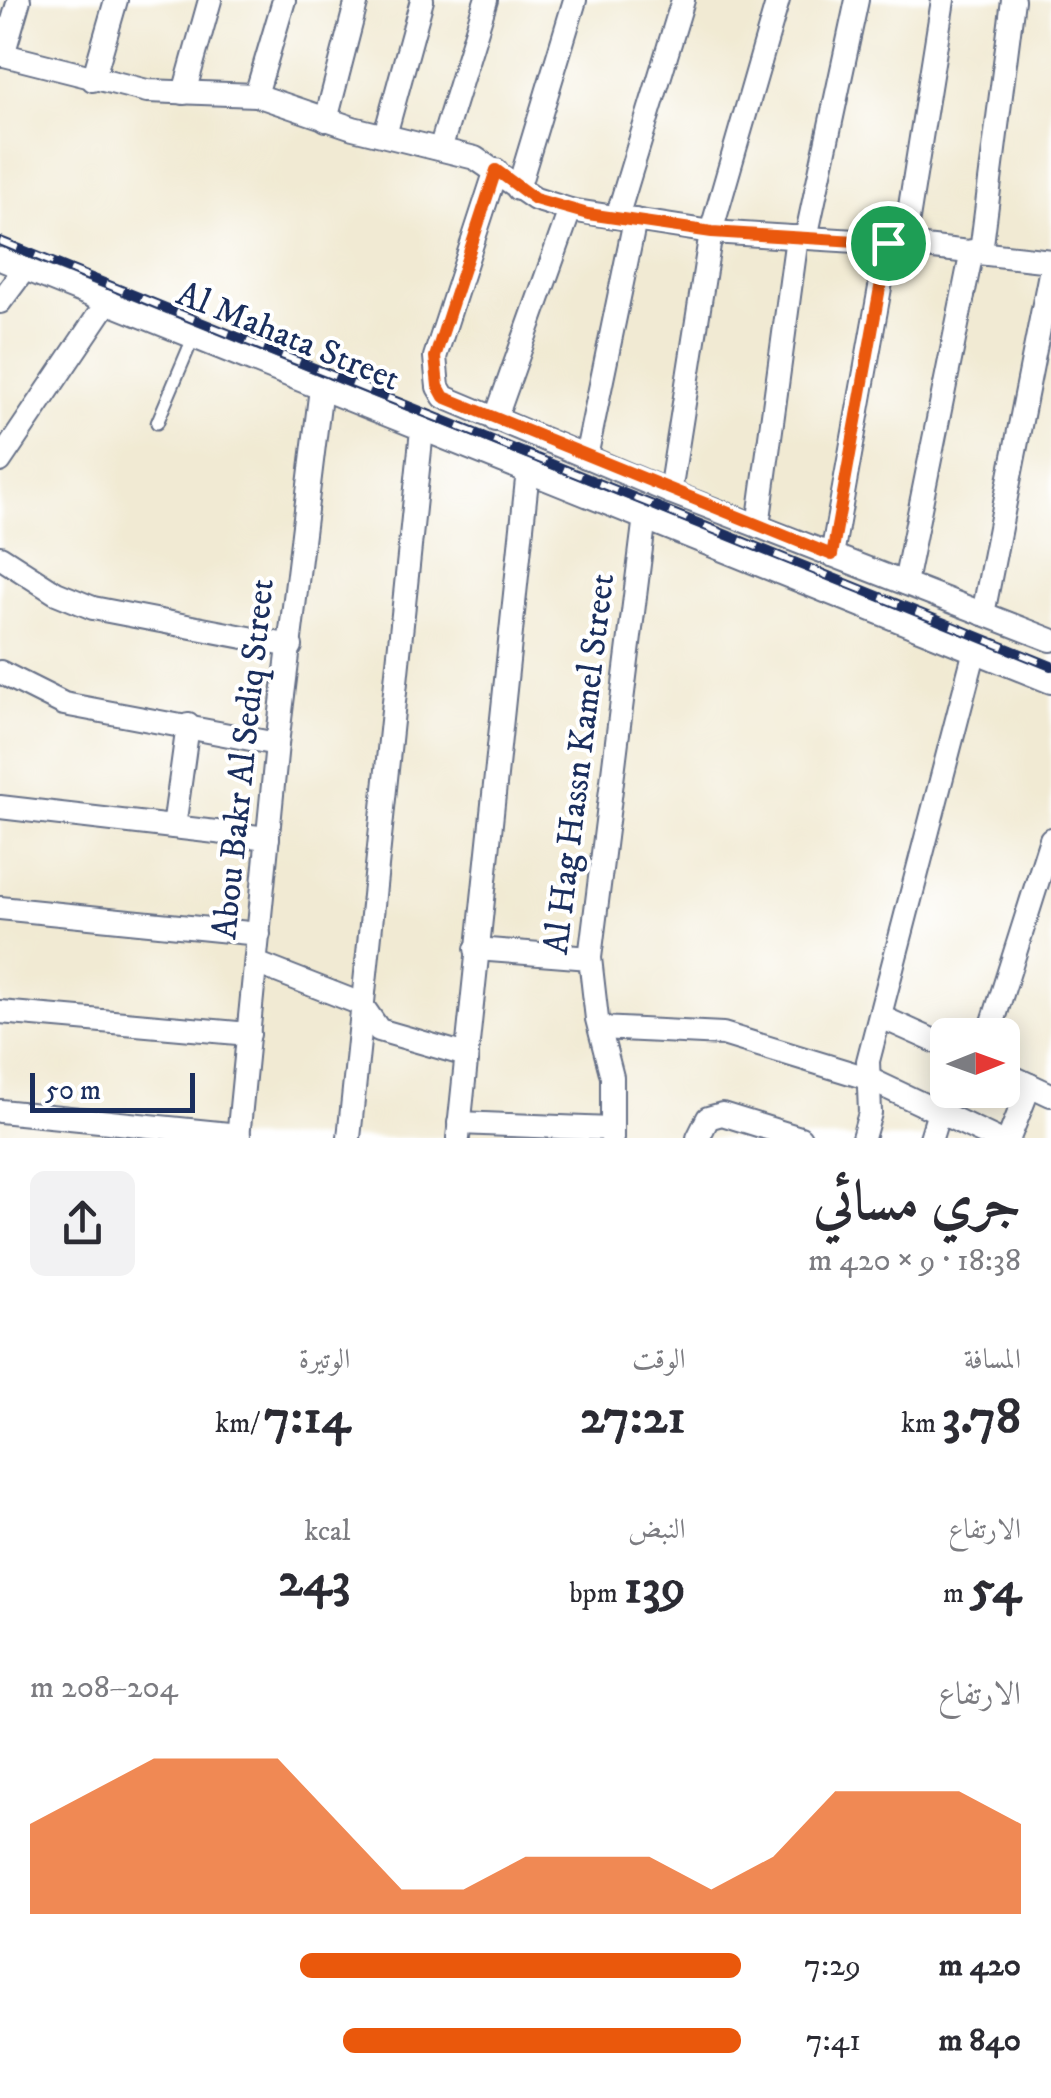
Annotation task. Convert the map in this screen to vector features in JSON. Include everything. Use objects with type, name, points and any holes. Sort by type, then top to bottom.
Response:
[{"type":"street","points":[[19,0],[1,55],[147,92],[256,95],[326,120],[441,146],[496,170],[518,189],[570,210],[712,232],[896,244],[1051,264],[983,614]]},
{"type":"street","points":[[94,80],[116,0]]},
{"type":"street","points":[[184,93],[210,0]]},
{"type":"street","points":[[256,95],[284,0]]},
{"type":"street","points":[[326,120],[357,0]]},
{"type":"street","points":[[385,135],[422,0]]},
{"type":"street","points":[[441,146],[486,0]]},
{"type":"street","points":[[518,189],[576,0]]},
{"type":"street","points":[[586,457],[626,219],[683,0]]},
{"type":"street","points":[[670,492],[712,232],[778,0]]},
{"type":"street","points":[[758,526],[801,238],[857,0]]},
{"type":"street","points":[[832,555],[944,0]]},
{"type":"street","points":[[905,583],[976,252],[1013,0]]},
{"type":"street","name":"Al Mahata Street","points":[[496,170],[435,357],[438,386],[444,397],[670,492],[1051,640]]},
{"type":"street","points":[[495,420],[570,210]]},
{"type":"street","name":"Al Mahata Street","points":[[0,259],[1051,682]]},
{"type":"street","points":[[0,302],[24,270]]},
{"type":"street","points":[[0,461],[108,301]]},
{"type":"street","name":"Abou Bakr Al Sediq Street","points":[[238,1136],[278,744],[322,388]]},
{"type":"street","points":[[349,1138],[422,430]]},
{"type":"street","points":[[528,470],[458,1130],[611,1135]]},
{"type":"street","name":"Al Hag Hassn Kamel Street","points":[[611,1135],[612,1078],[590,958],[645,516]]},
{"type":"street","points":[[0,558],[56,592],[94,608],[290,646]]},
{"type":"street","points":[[863,1138],[870,1113],[866,1078],[975,650]]},
{"type":"street","points":[[0,672],[64,704],[278,744]]},
{"type":"street","points":[[174,827],[188,726]]},
{"type":"street","points":[[0,807],[268,838]]},
{"type":"street","points":[[994,1018],[1051,840]]},
{"type":"street","points":[[0,908],[259,934]]},
{"type":"street","points":[[476,949],[590,958]]},
{"type":"street","points":[[256,962],[360,1004],[379,1030],[466,1055]]},
{"type":"street","points":[[0,1012],[249,1034]]},
{"type":"street","points":[[881,1017],[930,1038]]},
{"type":"street","points":[[600,1028],[723,1034],[866,1078],[994,1138]]},
{"type":"street","points":[[1009,1138],[1041,1090]]},
{"type":"street","points":[[0,1111],[238,1136]]},
{"type":"street","points":[[932,1138],[939,1112]]},
{"type":"street","points":[[698,1138],[708,1118],[722,1114],[800,1138]]},
{"type":"lane","points":[[157,422],[194,336]]},
{"type":"railway","points":[[0,241],[1051,666]]},
{"type":"route","points":[[496,170],[535,199],[588,214],[712,232],[888,243],[832,555],[462,407],[444,397],[438,386],[435,357],[496,170]]}]
